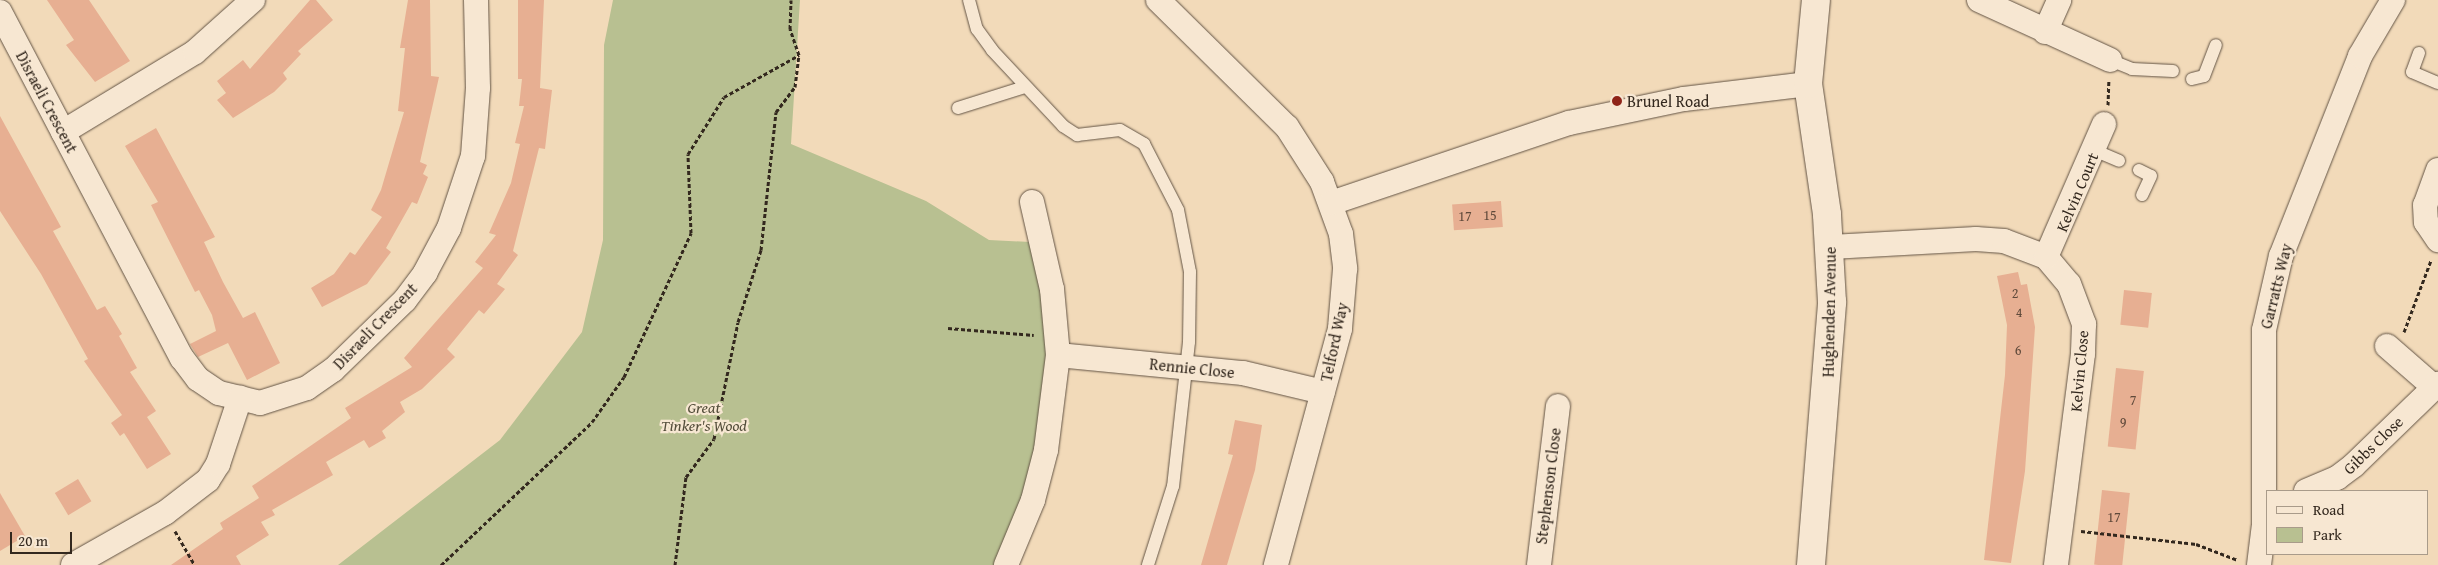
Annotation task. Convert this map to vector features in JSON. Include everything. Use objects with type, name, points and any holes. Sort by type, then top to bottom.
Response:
[{"type":"street","points":[[63,132],[195,52],[253,0]]},
{"type":"street","name":"Disraeli Crescent","points":[[0,12],[182,358],[198,379],[219,393],[260,403],[307,388],[359,347],[425,273],[449,228],[473,156],[478,88],[476,0]]},
{"type":"street","name":"Telford Way","points":[[1158,0],[1288,127],[1308,154],[1331,203],[1341,234],[1345,302],[1323,392],[1276,565]]},
{"type":"street","name":"Hughenden Avenue","points":[[1811,565],[1830,343],[1831,247],[1808,84],[1816,0]]},
{"type":"street","points":[[1979,0],[2045,32],[2110,60]]},
{"type":"street","points":[[2045,32],[2059,0]]},
{"type":"street","name":"Garratts Way","points":[[2259,565],[2266,494],[2264,330],[2281,256],[2360,56],[2393,0]]},
{"type":"street","points":[[1331,203],[1569,123],[1684,99],[1808,84]]},
{"type":"street","name":"Kelvin Court","points":[[2046,257],[2096,151],[2104,124]]},
{"type":"street","points":[[2436,245],[2426,222],[2425,205],[2438,170]]},
{"type":"street","points":[[1006,565],[1033,500],[1046,450],[1058,346],[1032,202]]},
{"type":"street","name":"Kelvin Close","points":[[1831,247],[1976,239],[2023,246],[2046,257],[2069,284],[2084,324],[2056,565]]},
{"type":"street","name":"Rennie Close","points":[[1058,346],[1186,368],[1243,374],[1323,392]]},
{"type":"street","name":"Gibbs Close","points":[[2308,490],[2338,478],[2354,465],[2436,386],[2391,350]]},
{"type":"street","points":[[73,565],[165,514],[208,480],[218,464],[240,398]]},
{"type":"street","name":"Stephenson Close","points":[[1539,565],[1558,406]]},
{"type":"lane","points":[[969,0],[977,29],[1025,87],[1070,132],[1126,132],[1144,144],[1155,161],[1178,210],[1190,272],[1186,368],[1172,486],[1148,565]]},
{"type":"lane","points":[[2192,79],[2204,76],[2216,45]]},
{"type":"lane","points":[[2420,53],[2412,72],[2438,83]]},
{"type":"lane","points":[[2110,60],[2132,69],[2173,72]]},
{"type":"lane","points":[[958,108],[1025,87]]},
{"type":"lane","points":[[2096,151],[2119,161]]},
{"type":"lane","points":[[2139,170],[2151,176],[2142,195]]},
{"type":"path","points":[[676,565],[686,477],[714,439],[738,322],[761,250],[776,112],[795,87],[798,55],[790,29],[791,0]]},
{"type":"path","points":[[441,565],[592,422],[619,384],[691,233],[688,154],[724,97],[798,55]]},
{"type":"path","points":[[2104,124],[2110,60]]},
{"type":"path","points":[[2391,350],[2436,245]]},
{"type":"path","points":[[948,328],[1058,346]]},
{"type":"path","points":[[165,514],[195,565]]},
{"type":"path","points":[[2081,531],[2196,544],[2228,555]]},
{"type":"green space","name":"Great Tinker's Wood","points":[[613,0],[800,0],[791,144],[926,201],[989,240],[1030,242],[1042,280],[1047,361],[1031,481],[994,565],[338,565],[500,440],[582,332],[603,240],[604,45]]},
{"type":"building","points":[[47,0],[89,0],[130,61],[95,82],[66,45],[74,40]]},
{"type":"building","points":[[310,0],[316,0],[333,20],[298,51],[301,54],[283,73],[287,79],[274,92],[233,118],[217,100],[226,93],[217,81],[243,60],[250,69]]},
{"type":"building","points":[[408,0],[430,0],[431,76],[439,77],[420,162],[427,165],[423,174],[428,177],[417,204],[412,202],[386,248],[391,252],[367,284],[322,307],[311,288],[334,274],[350,252],[355,255],[382,217],[371,210],[381,190],[404,112],[398,111],[405,48],[400,48]]},
{"type":"building","points":[[518,0],[544,0],[540,88],[552,90],[545,149],[539,148],[513,251],[518,255],[497,284],[505,289],[484,314],[479,310],[447,349],[455,357],[422,389],[400,402],[405,412],[382,431],[386,438],[369,448],[364,440],[326,462],[333,475],[272,510],[275,515],[261,522],[269,535],[236,556],[241,565],[171,565],[223,529],[220,523],[259,498],[252,486],[351,418],[345,408],[412,367],[404,358],[483,268],[475,262],[496,235],[489,233],[511,183],[520,144],[515,143],[524,106],[519,106],[522,79],[518,79]]},
{"type":"building","points":[[0,116],[61,227],[53,231],[97,310],[105,306],[122,334],[119,336],[137,368],[130,372],[156,411],[147,417],[171,454],[147,469],[124,433],[120,436],[111,423],[122,415],[84,361],[88,359],[41,274],[0,211]]},
{"type":"building","points":[[156,128],[215,237],[204,242],[223,282],[243,318],[255,312],[280,363],[247,380],[228,343],[198,357],[190,344],[216,331],[212,315],[199,290],[195,292],[151,205],[158,202],[125,146]]},
{"type":"building","points":[[1501,201],[1503,227],[1454,230],[1452,204]]},
{"type":"building","points":[[2018,272],[2021,285],[2027,284],[2035,327],[2025,471],[2011,563],[1984,560],[2005,375],[2007,325],[1997,276]]},
{"type":"building","points":[[2124,290],[2152,293],[2148,328],[2120,325]]},
{"type":"building","points":[[2116,368],[2144,371],[2136,449],[2108,447]]},
{"type":"building","points":[[1235,420],[1262,425],[1255,470],[1227,565],[1201,565],[1233,455],[1228,454]]},
{"type":"building","points":[[78,479],[91,501],[68,515],[55,493]]},
{"type":"building","points":[[2102,490],[2130,493],[2122,565],[2094,565]]},
{"type":"building","points":[[0,493],[25,536],[0,551]]},
{"type":"place","name":"Brunel Road","points":[[1617,101]]}]
